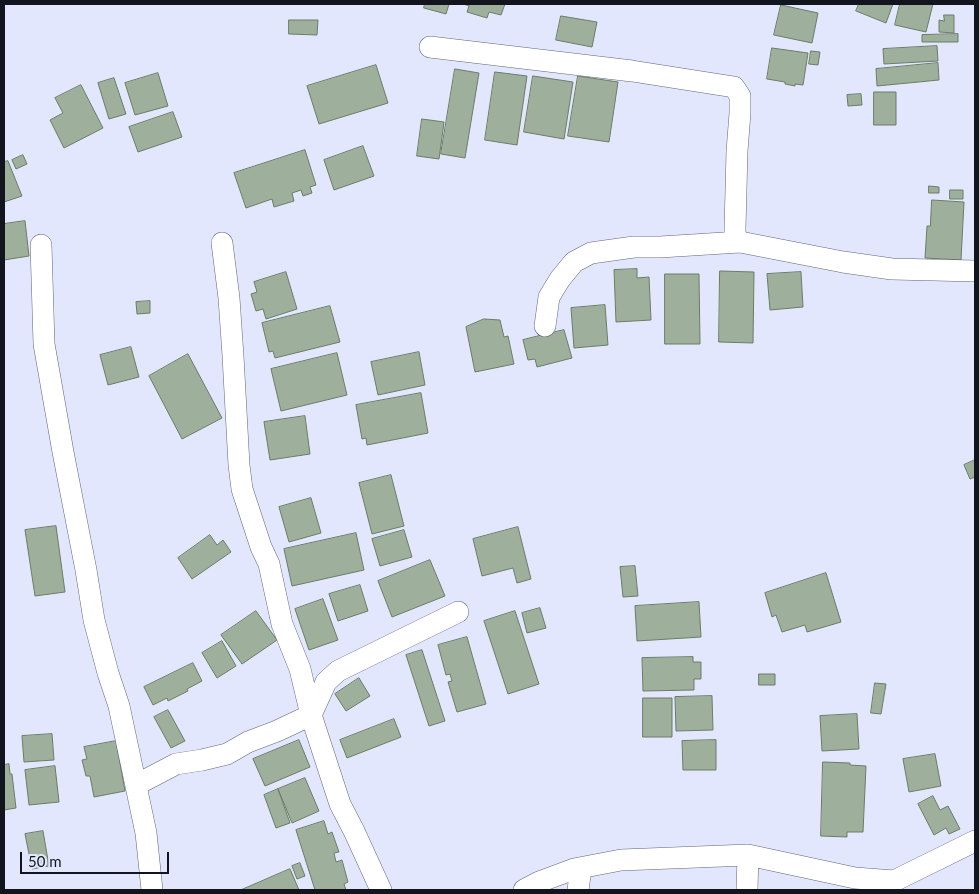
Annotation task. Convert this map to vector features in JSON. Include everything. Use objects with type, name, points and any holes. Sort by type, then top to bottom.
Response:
[{"type":"street","points":[[430,47],[632,71],[734,87],[740,96],[735,235],[740,242]]},
{"type":"street","points":[[545,326],[549,297],[560,279],[574,262],[591,253],[614,249],[634,247],[660,248],[740,242],[844,262],[892,269],[975,271]]},
{"type":"street","points":[[222,243],[234,356],[239,465],[242,489],[258,539],[269,564],[282,624],[300,669],[311,715],[340,804],[381,890]]},
{"type":"street","points":[[41,245],[44,344],[94,620],[119,706],[146,833],[152,890]]},
{"type":"street","points":[[136,786],[176,764],[227,754],[248,742],[311,715],[326,682],[338,671],[458,612]]},
{"type":"street","points":[[524,890],[574,869],[621,860],[748,855],[855,878],[894,881],[975,841]]},
{"type":"street","points":[[747,890],[748,855]]},
{"type":"street","points":[[578,890],[581,868]]},
{"type":"building","points":[[425,4],[449,4],[446,14],[424,8]]},
{"type":"building","points":[[463,4],[505,4],[501,15],[489,12],[487,18],[467,12],[469,6]]},
{"type":"building","points":[[859,4],[893,4],[886,23],[856,11]]},
{"type":"building","points":[[900,4],[933,4],[926,32],[895,25]]},
{"type":"building","points":[[781,5],[818,13],[812,43],[774,35]]},
{"type":"building","points":[[944,15],[954,15],[954,33],[939,32],[939,20],[944,21]]},
{"type":"building","points":[[561,16],[597,22],[592,47],[556,40]]},
{"type":"building","points":[[289,20],[318,20],[317,35],[289,34]]},
{"type":"building","points":[[958,34],[958,42],[922,42],[922,35]]},
{"type":"building","points":[[937,46],[938,61],[884,64],[883,49]]},
{"type":"building","points":[[772,48],[808,53],[803,85],[795,84],[795,86],[767,79]]},
{"type":"building","points":[[811,51],[820,52],[818,65],[809,64]]},
{"type":"building","points":[[938,63],[939,80],[877,86],[876,69]]},
{"type":"building","points":[[376,65],[388,103],[319,124],[307,86]]},
{"type":"building","points":[[455,69],[479,73],[465,158],[441,154]]},
{"type":"building","points":[[495,72],[527,76],[517,145],[485,140]]},
{"type":"building","points":[[158,73],[168,106],[135,115],[125,83]]},
{"type":"building","points":[[533,76],[573,82],[564,139],[524,132]]},
{"type":"building","points":[[578,76],[618,82],[609,142],[568,136]]},
{"type":"building","points":[[114,78],[126,114],[109,119],[98,83]]},
{"type":"building","points":[[81,85],[103,128],[64,148],[50,120],[63,113],[55,98]]},
{"type":"building","points":[[874,92],[896,92],[896,125],[874,125]]},
{"type":"building","points":[[861,94],[862,105],[848,106],[847,95]]},
{"type":"building","points":[[173,112],[182,137],[138,152],[129,127]]},
{"type":"building","points":[[422,119],[444,122],[439,159],[417,156]]},
{"type":"building","points":[[363,146],[374,176],[334,190],[324,160]]},
{"type":"building","points":[[305,150],[316,185],[310,187],[312,193],[303,196],[301,190],[292,193],[294,201],[274,207],[272,199],[246,208],[234,173]]},
{"type":"building","points":[[23,155],[27,164],[16,169],[12,160]]},
{"type":"building","points":[[8,161],[22,196],[4,202],[4,162]]},
{"type":"building","points":[[929,186],[939,187],[939,193],[929,193]]},
{"type":"building","points":[[950,190],[963,190],[963,199],[950,199]]},
{"type":"building","points":[[932,200],[964,202],[961,260],[925,258],[927,226],[930,226]]},
{"type":"building","points":[[25,221],[29,256],[4,260],[4,224]]},
{"type":"building","points":[[637,269],[637,278],[649,277],[651,320],[616,322],[614,270]]},
{"type":"building","points":[[720,271],[754,272],[753,343],[719,342]]},
{"type":"building","points":[[286,272],[297,309],[266,319],[263,309],[256,311],[251,294],[257,292],[254,282]]},
{"type":"building","points":[[801,272],[803,307],[770,310],[767,274]]},
{"type":"building","points":[[665,274],[699,274],[700,344],[665,344]]},
{"type":"building","points":[[150,301],[150,313],[137,314],[136,302]]},
{"type":"building","points":[[605,305],[608,345],[574,348],[571,308]]},
{"type":"building","points":[[330,306],[340,342],[275,358],[273,351],[269,352],[262,323]]},
{"type":"building","points":[[484,319],[500,320],[504,337],[508,336],[514,364],[475,372],[466,327]]},
{"type":"building","points":[[564,330],[572,358],[537,367],[535,359],[528,360],[523,340]]},
{"type":"building","points":[[131,347],[139,377],[108,385],[100,355]]},
{"type":"building","points":[[419,352],[425,385],[378,395],[371,362]]},
{"type":"building","points":[[337,353],[347,395],[281,411],[271,369]]},
{"type":"building","points":[[188,354],[222,418],[182,439],[149,376]]},
{"type":"building","points":[[421,393],[428,433],[367,445],[366,438],[362,439],[356,405]]},
{"type":"building","points":[[305,416],[310,454],[270,460],[264,422]]},
{"type":"building","points":[[975,460],[975,477],[970,479],[964,465]]},
{"type":"building","points":[[391,475],[404,526],[372,534],[359,483]]},
{"type":"building","points":[[311,498],[321,533],[289,542],[279,507]]},
{"type":"building","points":[[56,526],[65,592],[35,596],[25,530]]},
{"type":"building","points":[[518,527],[531,579],[517,583],[513,568],[482,576],[473,539]]},
{"type":"building","points":[[404,530],[412,557],[380,566],[372,539]]},
{"type":"building","points":[[356,533],[364,570],[292,586],[284,549]]},
{"type":"building","points":[[210,535],[217,545],[223,540],[231,552],[192,579],[178,558]]},
{"type":"building","points":[[430,560],[445,596],[392,617],[378,581]]},
{"type":"building","points":[[635,566],[638,596],[623,597],[620,567]]},
{"type":"building","points":[[826,573],[841,622],[807,632],[805,625],[782,632],[776,615],[772,617],[765,593]]},
{"type":"building","points":[[360,585],[368,611],[338,621],[329,594]]},
{"type":"building","points":[[323,599],[338,640],[309,650],[295,609]]},
{"type":"building","points":[[699,602],[701,637],[637,641],[635,606]]},
{"type":"building","points":[[540,608],[546,628],[527,633],[522,613]]},
{"type":"building","points":[[256,611],[277,640],[242,664],[221,635]]},
{"type":"building","points":[[515,611],[539,684],[508,694],[484,621]]},
{"type":"building","points":[[467,637],[486,704],[457,712],[448,682],[452,681],[450,674],[446,675],[438,645]]},
{"type":"building","points":[[222,641],[236,666],[217,678],[202,653]]},
{"type":"building","points":[[422,650],[445,721],[429,726],[406,655]]},
{"type":"building","points":[[693,657],[693,662],[701,662],[701,679],[694,679],[694,690],[643,691],[642,658]]},
{"type":"building","points":[[193,663],[202,681],[187,689],[188,691],[168,701],[167,698],[153,705],[144,687]]},
{"type":"building","points":[[759,674],[775,674],[775,685],[759,685]]},
{"type":"building","points":[[359,678],[370,696],[346,711],[335,694]]},
{"type":"building","points":[[875,683],[886,684],[881,714],[871,713]]},
{"type":"building","points":[[712,696],[713,730],[676,731],[675,697]]},
{"type":"building","points":[[643,698],[672,698],[672,737],[643,737]]},
{"type":"building","points":[[168,710],[185,741],[171,748],[154,717]]},
{"type":"building","points":[[857,714],[859,749],[822,751],[820,716]]},
{"type":"building","points":[[394,719],[401,737],[347,758],[340,740]]},
{"type":"building","points":[[52,734],[54,760],[24,762],[22,736]]},
{"type":"building","points":[[299,740],[310,767],[265,786],[253,759]]},
{"type":"building","points":[[716,740],[716,770],[683,770],[682,741]]},
{"type":"building","points":[[116,741],[125,791],[94,797],[90,776],[86,776],[82,760],[87,759],[84,747]]},
{"type":"building","points":[[935,754],[941,786],[909,792],[903,759]]},
{"type":"building","points":[[823,762],[850,763],[850,765],[866,766],[863,832],[847,832],[847,837],[821,836]]},
{"type":"building","points":[[9,764],[16,808],[4,810],[4,765]]},
{"type":"building","points":[[55,766],[59,802],[29,805],[25,770]]},
{"type":"building","points":[[305,778],[319,811],[292,823],[278,789]]},
{"type":"building","points":[[278,789],[290,823],[276,828],[264,795]]},
{"type":"building","points":[[933,796],[940,810],[948,806],[960,829],[949,834],[946,828],[934,835],[918,804]]},
{"type":"building","points":[[324,821],[328,834],[332,832],[339,852],[334,853],[336,862],[342,860],[348,882],[344,884],[346,890],[315,890],[296,830]]},
{"type":"building","points":[[43,831],[49,866],[32,869],[25,834]]},
{"type":"building","points":[[300,863],[305,876],[297,879],[292,866]]},
{"type":"building","points":[[290,869],[299,890],[241,890]]}]
